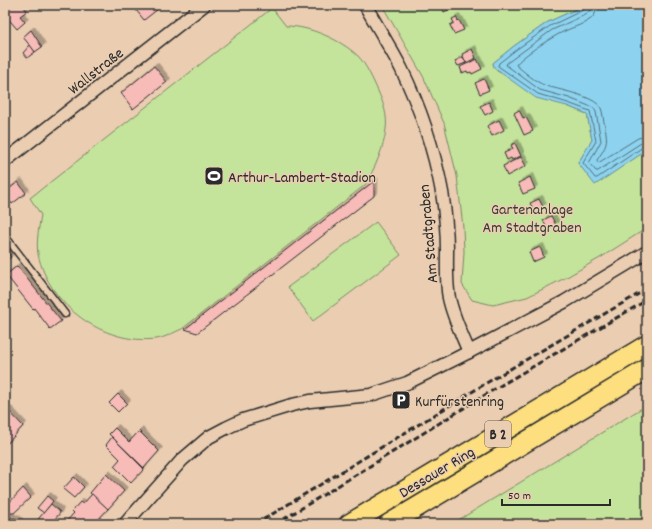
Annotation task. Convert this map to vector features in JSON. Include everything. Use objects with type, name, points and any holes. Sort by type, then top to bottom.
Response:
[{"type":"main road","name":"Dessauer Ring","points":[[349,524],[647,345]]},
{"type":"main road","name":"Dessauer Ring","points":[[389,524],[647,369]]},
{"type":"street","name":"Wallstraße","points":[[5,160],[204,5]]},
{"type":"street","name":"Am Stadtgraben","points":[[365,5],[400,67],[420,110],[427,132],[438,173],[444,211],[449,300],[457,324],[470,352]]},
{"type":"street","points":[[125,524],[182,460],[209,437],[226,428],[243,420],[292,405],[310,401],[376,394],[414,380],[470,352],[591,287],[647,252]]},
{"type":"lane","points":[[5,236],[65,314]]},
{"type":"green space","name":"Gartenanlage Am Stadtgraben","points":[[382,5],[585,5],[548,22],[493,63],[494,67],[497,71],[567,106],[587,114],[592,140],[578,163],[595,184],[647,150],[647,228],[600,258],[527,297],[493,305],[472,300],[462,284],[464,252],[463,227],[457,176],[444,123],[423,76]]},
{"type":"green space","name":"Arthur-Lambert-Stadion","points":[[272,8],[286,26],[305,28],[334,39],[358,56],[367,68],[382,100],[386,114],[385,136],[376,165],[369,178],[365,185],[182,329],[156,339],[136,339],[117,336],[99,328],[82,318],[66,305],[54,290],[44,273],[37,249],[41,215],[30,198]]},
{"type":"green space","points":[[376,222],[401,255],[313,321],[288,287]]},
{"type":"green space","points":[[647,405],[647,524],[452,524]]},
{"type":"water","points":[[585,5],[647,5],[647,150],[595,185],[578,163],[592,140],[587,114],[567,106],[536,98],[497,70],[493,63],[548,22]]},
{"type":"building","points":[[5,5],[27,5],[24,7],[27,11],[20,16],[25,22],[17,29],[5,15]]},
{"type":"building","points":[[132,5],[155,5],[158,9],[144,20]]},
{"type":"building","points":[[441,5],[448,5],[450,9],[444,12]]},
{"type":"building","points":[[456,17],[464,30],[454,34],[450,25],[454,23],[452,19]]},
{"type":"building","points":[[31,30],[42,47],[35,52],[23,37]]},
{"type":"building","points":[[30,45],[35,52],[27,58],[23,53]]},
{"type":"building","points":[[472,49],[476,58],[466,63],[462,54]]},
{"type":"building","points":[[463,57],[466,63],[458,66],[455,61]]},
{"type":"building","points":[[477,59],[482,69],[472,74],[471,72],[468,73],[467,71],[462,73],[460,67]]},
{"type":"building","points":[[154,66],[167,82],[133,109],[121,93]]},
{"type":"building","points":[[484,79],[489,90],[480,94],[475,83]]},
{"type":"building","points":[[489,102],[493,111],[485,115],[480,106]]},
{"type":"building","points":[[519,110],[523,118],[526,117],[533,131],[524,135],[514,113]]},
{"type":"building","points":[[499,120],[504,130],[492,136],[487,126]]},
{"type":"building","points":[[515,143],[521,156],[512,160],[511,158],[507,160],[504,153],[513,149],[511,145]]},
{"type":"building","points":[[521,157],[526,166],[507,176],[503,166]]},
{"type":"building","points":[[530,177],[535,189],[523,194],[518,183]]},
{"type":"building","points":[[374,181],[374,196],[197,333],[185,329]]},
{"type":"building","points":[[18,182],[26,193],[12,204],[5,195],[5,192]]},
{"type":"building","points":[[539,199],[543,207],[534,211],[530,203]]},
{"type":"building","points":[[551,216],[556,225],[547,229],[543,220]]},
{"type":"building","points":[[540,247],[544,257],[533,262],[529,252]]},
{"type":"building","points":[[5,249],[11,257],[5,262]]},
{"type":"building","points":[[17,266],[61,321],[50,329],[6,275]]},
{"type":"building","points":[[118,394],[127,403],[118,412],[109,403]]},
{"type":"building","points":[[8,410],[23,426],[5,446],[5,412]]},
{"type":"building","points":[[115,428],[129,442],[139,431],[159,451],[144,468],[109,434]]},
{"type":"building","points":[[112,437],[144,469],[131,483],[114,466],[120,459],[106,445]]},
{"type":"building","points":[[106,474],[124,491],[108,509],[90,493]]},
{"type":"building","points":[[74,477],[84,487],[74,498],[63,489]]},
{"type":"building","points":[[23,488],[31,497],[14,513],[7,513],[21,524],[5,524],[5,507]]},
{"type":"building","points":[[92,494],[108,509],[94,524],[66,524],[65,523],[74,513],[72,511],[80,502],[83,504]]},
{"type":"building","points":[[47,496],[53,501],[44,513],[37,508]]},
{"type":"building","points":[[51,504],[60,512],[51,524],[34,524]]},
{"type":"railway","points":[[256,524],[493,379],[647,289]]},
{"type":"railway","points":[[276,524],[498,387],[647,300]]},
{"type":"place","name":"Arthur-Lambert-Stadion","points":[[214,176]]},
{"type":"place","name":"Kurfürstenring","points":[[401,400]]}]
